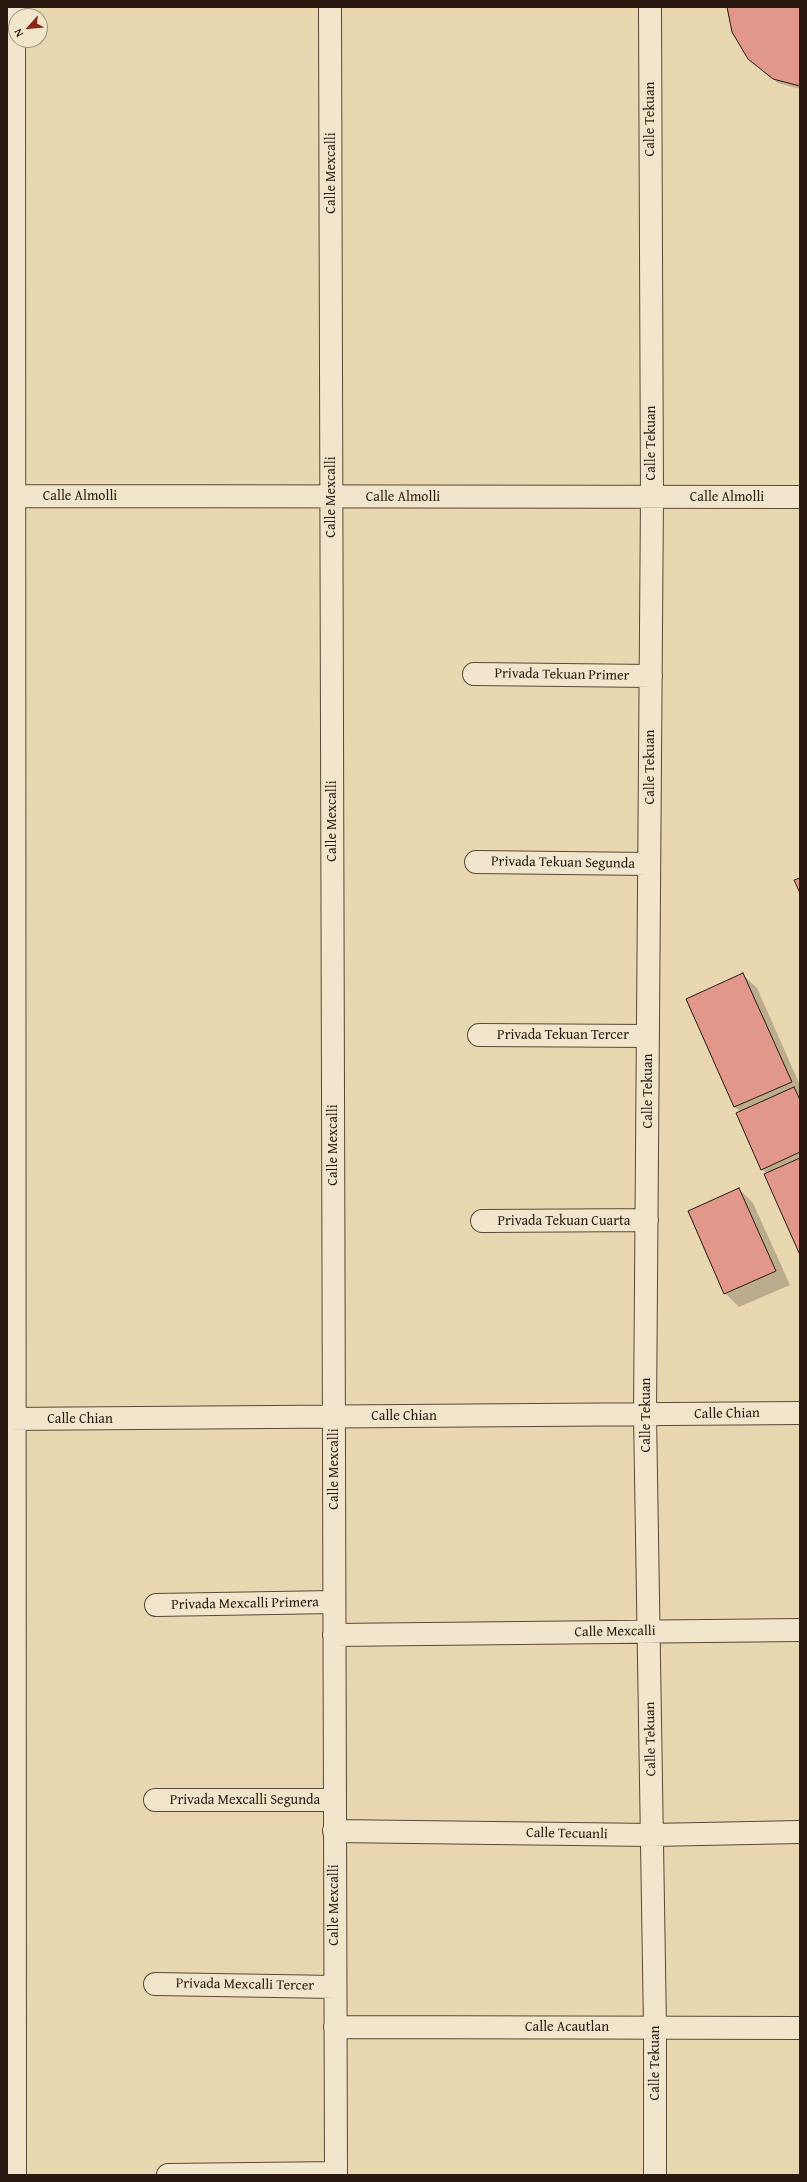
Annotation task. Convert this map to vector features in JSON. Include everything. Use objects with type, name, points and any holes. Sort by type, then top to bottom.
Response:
[{"type":"street","points":[[14,7],[11,496],[11,1419],[15,2175]]},
{"type":"street","name":"Calle Mexcalli","points":[[330,7],[336,2174]]},
{"type":"street","name":"Calle Tekuan","points":[[650,7],[652,497],[645,1414],[650,1632],[655,2027],[655,2175]]},
{"type":"street","name":"Calle Almolli","points":[[11,496],[800,497]]},
{"type":"street","name":"Privada Tekuan Primer","points":[[474,674],[651,676]]},
{"type":"street","name":"Privada Tekuan Segunda","points":[[476,862],[649,864]]},
{"type":"street","name":"Privada Tekuan Tercer","points":[[479,1035],[648,1036]]},
{"type":"street","name":"Privada Tekuan Cuarta","points":[[482,1221],[647,1220]]},
{"type":"street","name":"Calle Chian","points":[[11,1419],[800,1413]]},
{"type":"street","name":"Privada Mexcalli Primera","points":[[156,1606],[334,1602]]},
{"type":"street","name":"Calle Mexcalli","points":[[334,1636],[800,1630]]},
{"type":"street","name":"Privada Mexcalli Segunda","points":[[155,1800],[334,1800]]},
{"type":"street","name":"Calle Tecuanli","points":[[334,1830],[652,1835],[800,1832]]},
{"type":"street","name":"Privada Mexcalli Tercer","points":[[155,1984],[335,1987]]},
{"type":"street","name":"Calle Acautlan","points":[[335,2027],[800,2028]]},
{"type":"street","points":[[168,2175],[336,2174]]},
{"type":"building","points":[[727,7],[800,7],[800,86],[773,79],[748,59],[732,32]]},
{"type":"building","points":[[800,878],[800,893],[794,880]]},
{"type":"building","points":[[743,973],[792,1082],[734,1107],[686,999]]},
{"type":"building","points":[[794,1087],[800,1100],[800,1152],[761,1170],[736,1113]]},
{"type":"building","points":[[800,1158],[800,1255],[764,1174]]},
{"type":"building","points":[[739,1188],[776,1271],[724,1294],[688,1211]]}]
